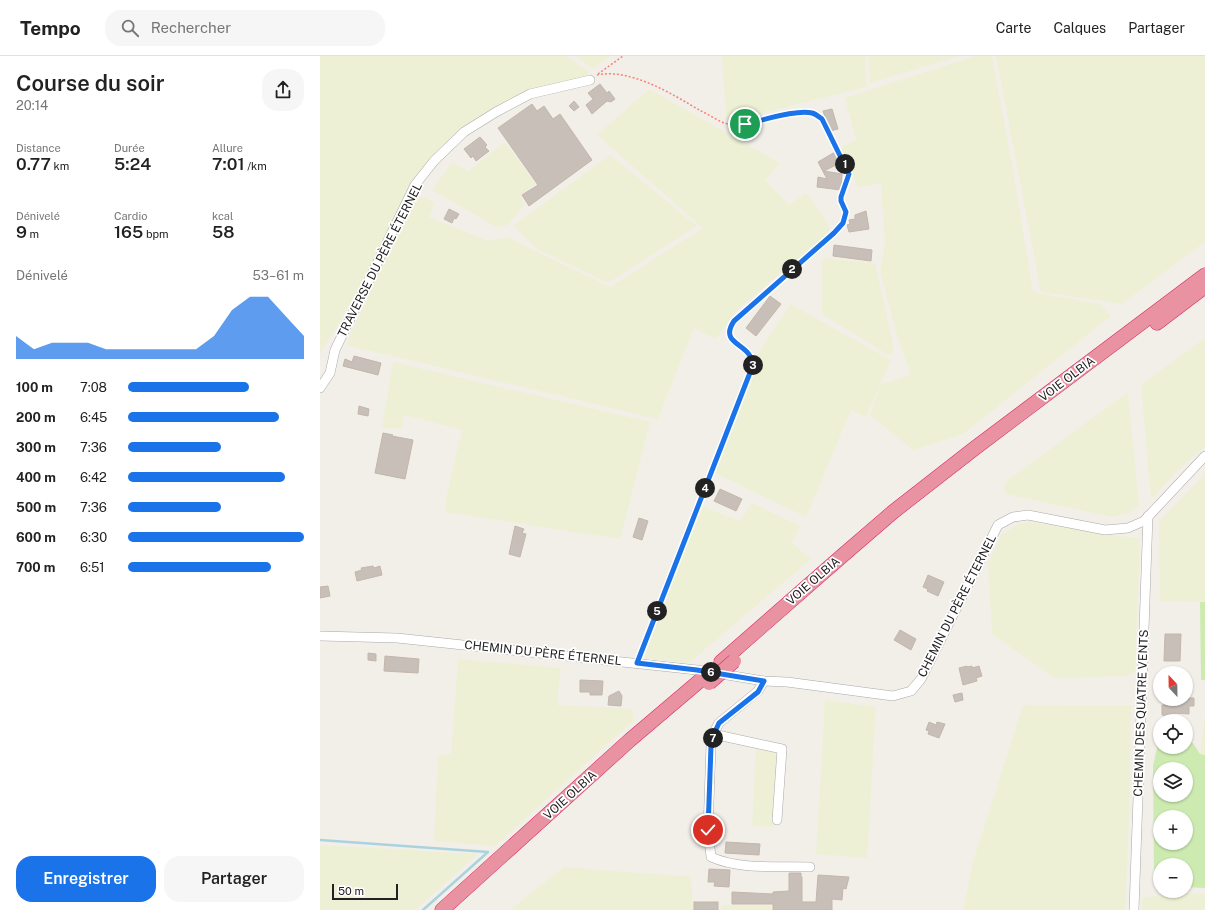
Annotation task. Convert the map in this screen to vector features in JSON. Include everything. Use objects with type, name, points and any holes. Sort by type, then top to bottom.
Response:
[{"type":"highway","name":"VOIE OLBIA","points":[[454,910],[727,662],[836,560],[893,512],[975,448],[1205,275]]},
{"type":"highway","name":"VOIE OLBIA","points":[[727,662],[901,516],[981,453],[1205,287]]},
{"type":"highway","name":"VOIE OLBIA","points":[[442,910],[630,740],[706,681]]},
{"type":"street","name":"TRAVERSE DU PÈRE ÉTERNEL","points":[[320,388],[330,373],[334,350],[415,185],[434,160],[464,132],[496,112],[530,94],[593,78]]},
{"type":"street","name":"CHEMIN DU PÈRE ÉTERNEL","points":[[320,636],[397,638],[637,663],[697,670],[764,681],[787,682],[893,696],[911,691],[921,679],[998,525],[1013,517],[1028,515],[1105,530],[1128,528],[1144,521],[1205,456]]},
{"type":"street","name":"CHEMIN DES QUATRE VENTS","points":[[1134,910],[1148,516]]},
{"type":"street","points":[[764,681],[758,692],[719,723],[714,734],[711,746],[708,830],[711,857],[722,862],[739,865],[810,867]]},
{"type":"street","points":[[714,734],[782,749],[777,820]]},
{"type":"path","points":[[593,78],[623,56]]},
{"type":"path","points":[[593,78],[604,74],[622,74],[675,96],[728,124],[745,124],[793,114],[812,113],[818,115],[822,119],[849,174],[841,197],[841,201],[846,212],[843,223],[834,233],[734,321],[730,327],[732,339],[750,356],[753,365],[637,663]]},
{"type":"green space","points":[[320,56],[566,56],[589,72],[586,76],[515,98],[456,133],[429,161],[334,332],[320,353]]},
{"type":"green space","points":[[576,56],[610,56],[593,69]]},
{"type":"green space","points":[[722,56],[865,56],[867,87],[731,121],[726,118]]},
{"type":"green space","points":[[868,56],[960,56],[870,83]]},
{"type":"green space","points":[[975,56],[992,56],[1033,292],[1100,304],[1111,316],[963,434],[913,450],[870,415],[881,384],[911,375],[896,332],[880,271],[885,244],[881,183],[858,188],[840,148],[856,140],[845,98]]},
{"type":"green space","points":[[996,56],[1205,56],[1205,242],[1122,304],[1041,292]]},
{"type":"green space","points":[[649,89],[780,163],[765,180],[789,205],[806,193],[825,218],[830,232],[738,309],[716,339],[694,328],[658,419],[346,345],[414,194],[435,202],[429,217],[488,241],[507,237],[610,287],[703,228],[597,135]]},
{"type":"green space","points":[[505,142],[536,184],[520,196],[525,204],[509,224],[498,228],[432,190],[452,162],[468,171]]},
{"type":"green space","points":[[610,155],[697,226],[608,283],[539,250],[513,226]]},
{"type":"green space","points":[[822,258],[875,263],[893,344],[893,354],[888,355],[822,314]]},
{"type":"green space","points":[[790,304],[891,360],[866,417],[851,410],[806,517],[713,472],[755,359]]},
{"type":"green space","points":[[1205,338],[1205,447],[1182,466],[1151,499],[1141,385]]},
{"type":"green space","points":[[393,362],[650,422],[620,539],[445,512],[447,494],[462,430],[404,415],[401,429],[382,428]]},
{"type":"green space","points":[[1128,392],[1139,505],[1129,513],[1112,517],[1006,494],[1004,483]]},
{"type":"green space","points":[[1205,474],[1205,602],[1160,601],[1159,521]]},
{"type":"green space","points":[[752,503],[800,526],[792,543],[811,559],[689,663],[644,658],[701,506],[740,521]]},
{"type":"green space","points":[[1030,522],[1140,539],[1135,671],[1129,676],[1054,678],[992,634],[988,564],[1001,535],[1018,524]]},
{"type":"green space","points":[[1200,602],[1205,602],[1205,680],[1201,680]]},
{"type":"green space","points":[[458,659],[561,668],[557,705],[632,709],[634,720],[495,846],[434,841],[438,756],[451,754]]},
{"type":"green space","points":[[825,700],[876,707],[867,858],[816,854]]},
{"type":"green space","points":[[1023,705],[1131,706],[1129,823],[1125,910],[963,910],[973,862]]},
{"type":"green space","points":[[1205,714],[1205,755],[1200,754]]},
{"type":"green space","points":[[1193,743],[1200,754],[1205,755],[1205,888],[1193,887],[1193,858],[1154,858],[1154,850],[1193,850],[1193,810],[1153,810],[1153,802],[1193,802],[1193,762],[1154,762],[1156,754],[1193,754]]},
{"type":"green space","points":[[756,749],[769,750],[777,756],[774,827],[752,826]]},
{"type":"green space","points":[[320,845],[478,854],[415,910],[320,910]]},
{"type":"green space","points":[[564,867],[691,877],[693,910],[510,910]]},
{"type":"green space","points":[[1193,894],[1205,894],[1205,910],[1141,910],[1142,898],[1153,896],[1153,898],[1193,898]]},
{"type":"green space","points":[[721,905],[771,906],[771,910],[721,910]]},
{"type":"building","points":[[600,84],[607,93],[609,91],[615,99],[611,102],[607,101],[592,114],[586,105],[593,99],[588,93]]},
{"type":"building","points":[[574,101],[579,107],[574,111],[569,106]]},
{"type":"building","points":[[532,104],[537,111],[544,106],[553,119],[560,114],[592,160],[529,206],[522,195],[538,185],[498,128]]},
{"type":"building","points":[[832,109],[838,129],[830,131],[823,111]]},
{"type":"building","points":[[480,137],[487,145],[485,147],[489,151],[476,161],[473,156],[471,158],[464,149]]},
{"type":"building","points":[[835,152],[840,163],[824,171],[842,174],[841,190],[817,187],[818,177],[827,179],[818,162]]},
{"type":"building","points":[[449,209],[459,214],[456,219],[454,218],[452,223],[444,219]]},
{"type":"building","points":[[866,211],[869,229],[849,232],[847,225],[850,224],[849,220],[855,219],[855,215]]},
{"type":"building","points":[[834,245],[872,250],[871,261],[833,256]]},
{"type":"building","points":[[770,296],[781,304],[756,336],[746,328]]},
{"type":"building","points":[[354,356],[381,363],[378,375],[343,366],[345,359],[352,362]]},
{"type":"building","points":[[359,406],[369,409],[368,416],[358,414]]},
{"type":"building","points":[[383,433],[413,440],[405,479],[375,473]]},
{"type":"building","points":[[720,489],[742,499],[736,511],[714,501]]},
{"type":"building","points":[[639,518],[648,521],[642,540],[633,537]]},
{"type":"building","points":[[515,526],[524,529],[522,533],[526,534],[520,557],[509,554]]},
{"type":"building","points":[[373,566],[374,568],[380,566],[382,575],[357,581],[355,572],[362,570],[361,568]]},
{"type":"building","points":[[928,575],[944,582],[938,596],[927,591],[928,589],[923,587]]},
{"type":"building","points":[[328,586],[330,596],[320,598],[320,587]]},
{"type":"building","points":[[900,630],[916,639],[911,650],[894,640]]},
{"type":"building","points":[[1165,634],[1181,634],[1180,661],[1164,661]]},
{"type":"building","points":[[368,653],[376,654],[376,661],[368,660]]},
{"type":"building","points":[[385,656],[419,659],[418,673],[384,671]]},
{"type":"building","points":[[972,666],[972,668],[979,666],[982,676],[976,678],[977,681],[963,685],[959,668]]},
{"type":"building","points":[[580,680],[603,681],[602,695],[590,695],[590,692],[580,692]]},
{"type":"building","points":[[619,691],[622,696],[621,706],[608,705],[609,696]]},
{"type":"building","points":[[962,693],[963,700],[955,702],[953,695]]},
{"type":"building","points":[[1162,706],[1189,706],[1189,714],[1162,714]]},
{"type":"building","points":[[929,722],[936,725],[937,722],[945,724],[939,738],[928,734],[929,731],[926,730]]},
{"type":"building","points":[[726,842],[760,844],[759,855],[725,853]]},
{"type":"building","points":[[709,869],[730,870],[729,887],[714,886],[715,882],[708,882]]},
{"type":"building","points":[[789,873],[801,873],[802,902],[816,902],[818,875],[849,877],[846,889],[843,888],[842,900],[832,899],[832,910],[773,910],[773,904],[732,904],[732,892],[773,894],[773,892],[789,891]]},
{"type":"building","points":[[694,902],[718,902],[718,910],[694,910]]},
{"type":"waterway","points":[[320,840],[488,852],[423,910]]},
{"type":"route","points":[[708,830],[711,746],[714,734],[719,723],[758,692],[764,681],[697,670],[637,663],[718,451],[753,365],[750,356],[732,339],[730,327],[734,321],[834,233],[843,223],[846,218],[846,212],[841,201],[841,197],[849,174],[822,119],[818,115],[805,112],[745,124]]}]
